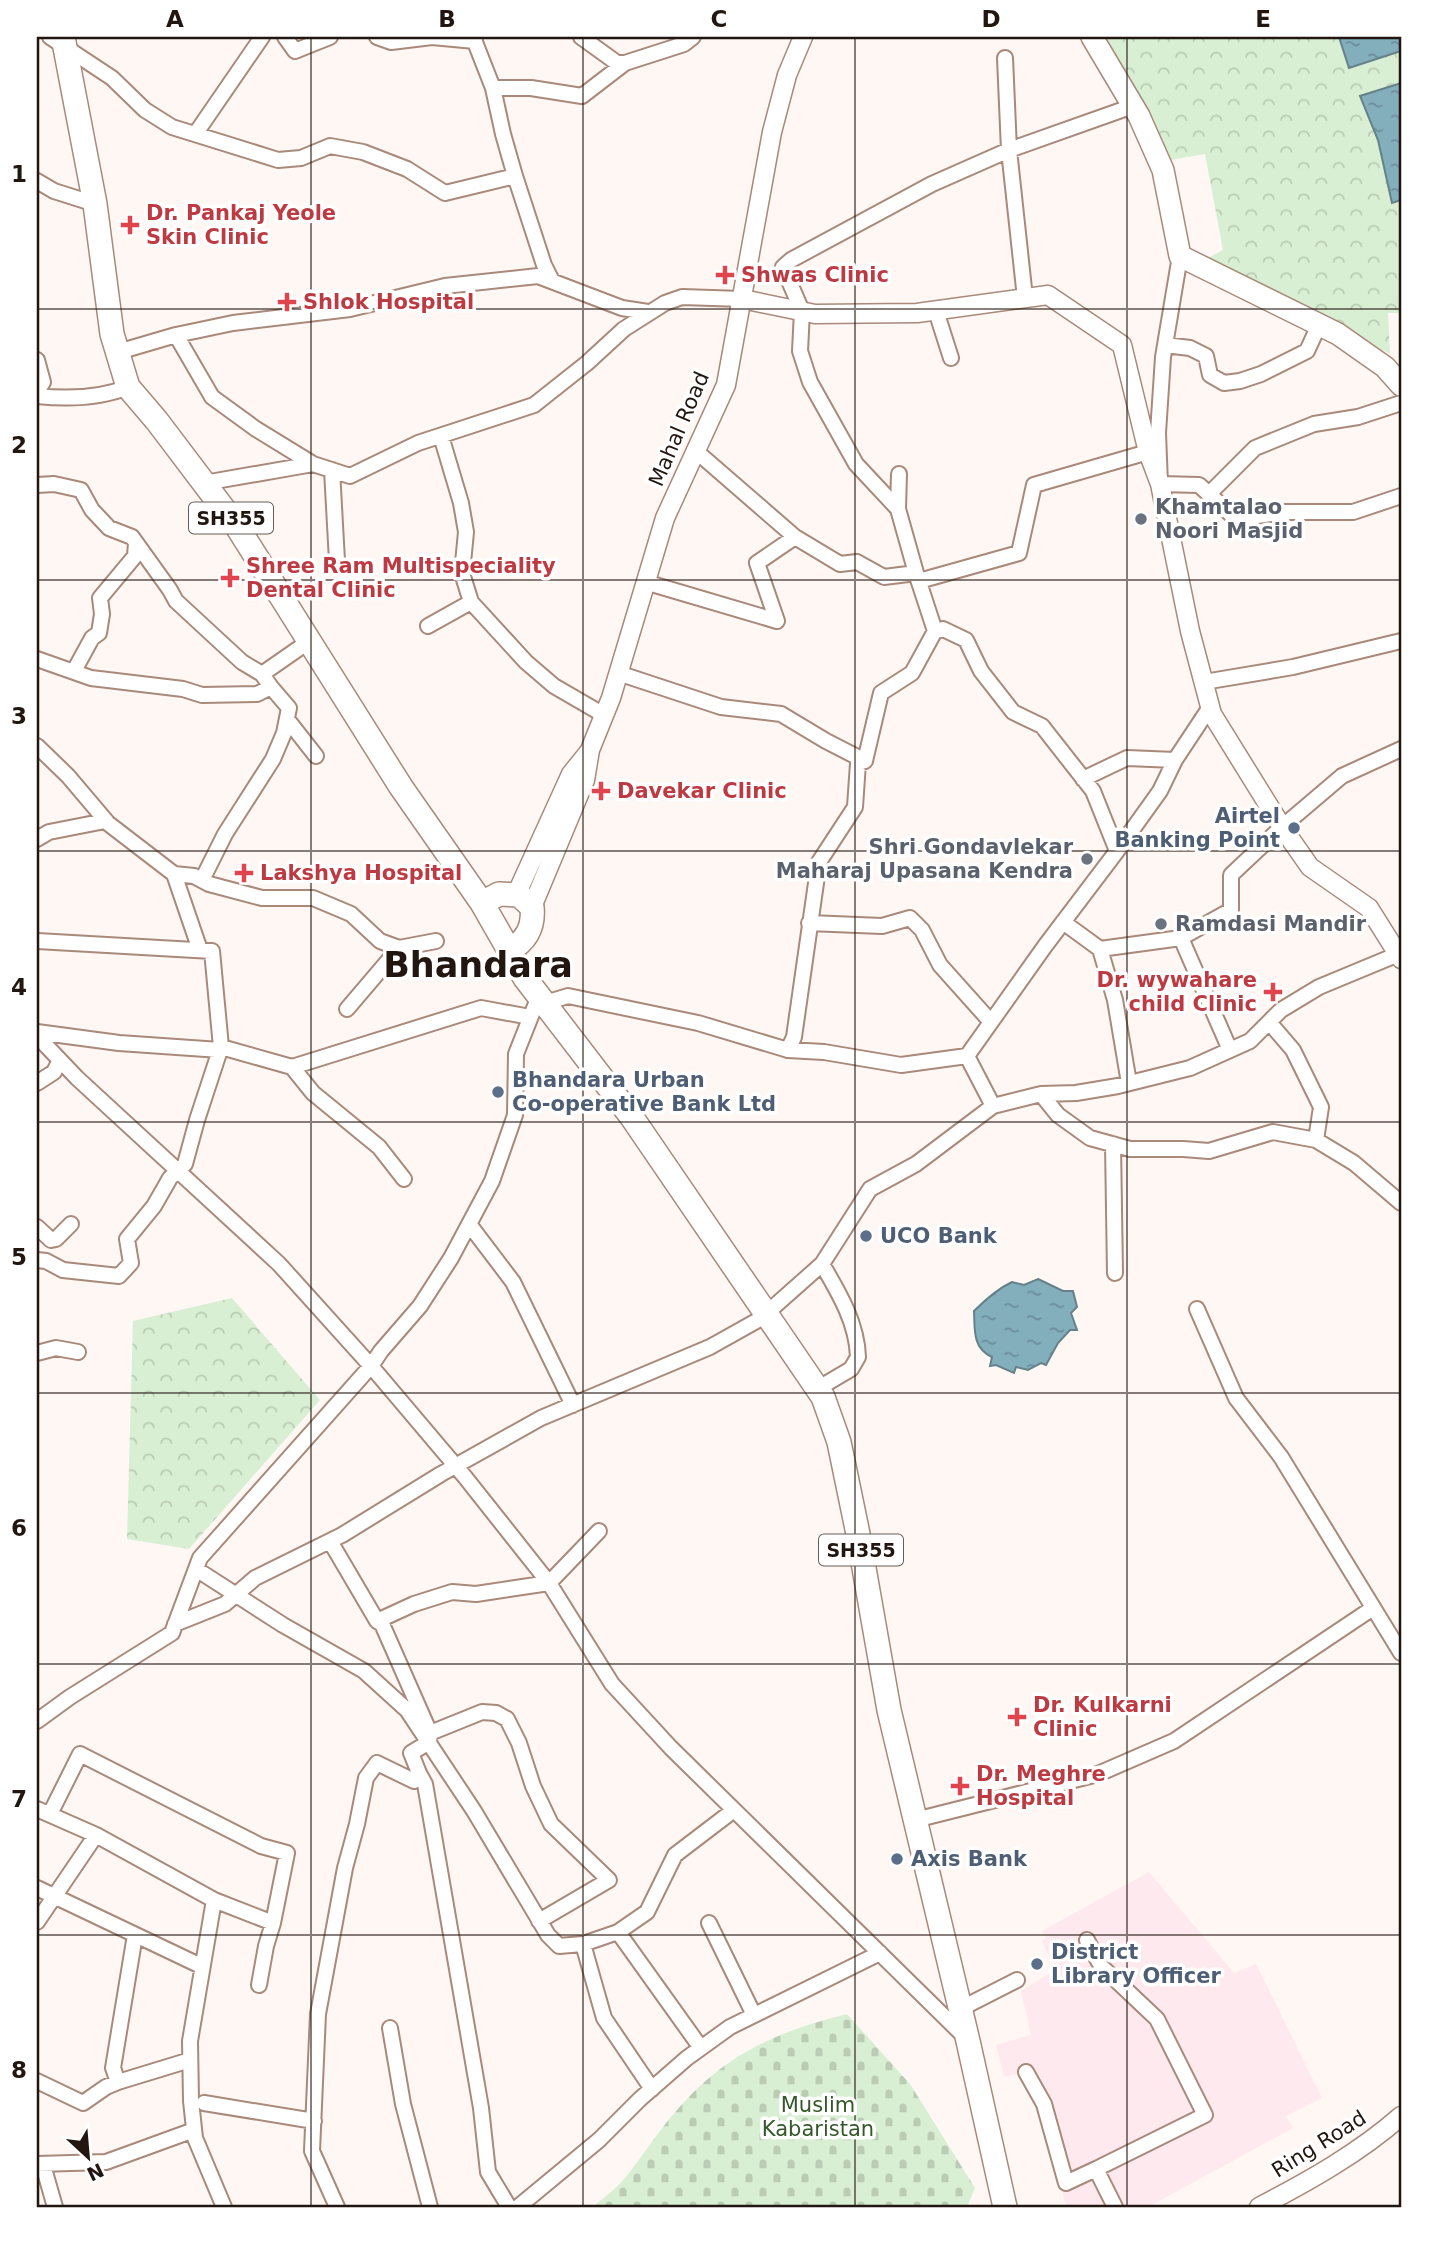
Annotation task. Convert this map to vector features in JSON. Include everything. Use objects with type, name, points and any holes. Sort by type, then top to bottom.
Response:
[{"type":"main road","points":[[1096,38],[1133,106],[1163,170],[1180,256],[1338,334],[1385,367],[1401,385]]},
{"type":"main road","name":"SH355","points":[[59,39],[95,204],[112,334],[128,387],[238,528],[401,787],[482,903],[525,978],[537,1010],[631,1116],[823,1397],[839,1442],[858,1534],[888,1710],[968,2041],[1000,2206]]},
{"type":"main road","points":[[482,903],[499,894],[524,901],[533,920],[524,940],[509,950]]},
{"type":"street","points":[[196,132],[262,37]]},
{"type":"street","points":[[285,37],[295,51],[330,37]]},
{"type":"street","points":[[377,37],[391,42],[432,37],[474,39],[493,88],[515,176],[544,265],[552,281]]},
{"type":"street","points":[[581,37],[617,63],[625,63],[684,44],[693,37]]},
{"type":"street","name":"Mahal Road","points":[[524,901],[570,774],[590,750],[604,715],[665,518],[726,385],[772,132],[787,75],[803,37]]},
{"type":"street","points":[[59,39],[112,78],[145,110],[172,127],[196,132],[278,160],[301,158],[330,146],[363,152],[407,169],[445,193],[515,176]]},
{"type":"street","points":[[1005,58],[1009,150],[1024,298]]},
{"type":"street","points":[[493,88],[531,88],[582,96],[625,63]]},
{"type":"street","points":[[898,509],[856,464],[810,382],[800,351],[802,311],[783,267],[791,260],[932,184],[1009,150],[1133,106]]},
{"type":"street","points":[[37,181],[54,191],[95,204]]},
{"type":"street","points":[[37,197],[54,191]]},
{"type":"street","points":[[1160,484],[1158,433],[1165,345],[1180,256]]},
{"type":"street","points":[[118,352],[176,335],[233,323],[350,309],[445,286],[538,276],[622,308],[648,312]]},
{"type":"street","points":[[175,1624],[225,1604],[255,1578],[330,1541],[541,1418],[710,1347],[766,1314],[822,1264],[870,1189],[916,1164],[993,1106],[1041,1094],[1076,1093],[1129,1083],[1190,1068],[1250,1041],[1281,1010],[1319,988],[1400,955],[1369,908],[1310,867],[1212,714],[1190,631],[1160,484],[1148,452],[1122,345],[1048,295],[917,313],[815,314],[742,299],[682,297],[648,312],[614,337],[587,363],[534,405],[418,443],[351,476],[313,464],[256,429],[212,397],[176,335]]},
{"type":"street","points":[[936,311],[951,358]]},
{"type":"street","points":[[1165,345],[1189,348],[1206,356],[1210,374],[1224,383],[1240,381],[1261,374],[1307,351],[1319,325]]},
{"type":"street","points":[[37,360],[43,383],[37,393],[51,397],[112,393],[128,387]]},
{"type":"street","points":[[1209,494],[1255,448],[1314,424],[1358,417],[1401,403]]},
{"type":"street","points":[[441,436],[461,503],[466,532],[462,573],[471,601],[526,662],[554,686],[604,715]]},
{"type":"street","points":[[697,452],[795,537],[840,564],[857,562],[884,577],[918,577],[1020,553],[1034,485],[1148,452]]},
{"type":"street","points":[[204,482],[313,464]]},
{"type":"street","points":[[332,470],[337,561]]},
{"type":"street","points":[[866,761],[881,693],[912,673],[935,631],[898,509],[899,474]]},
{"type":"street","points":[[37,485],[54,484],[81,490],[92,510],[109,528],[132,537],[176,601],[242,662],[262,674],[289,708],[284,733],[273,759],[225,834],[202,880]]},
{"type":"street","points":[[1160,484],[1199,485],[1236,519],[1286,512],[1353,512],[1401,496]]},
{"type":"street","points":[[645,582],[777,621],[757,564],[795,537]]},
{"type":"street","points":[[74,671],[92,638],[99,633],[102,614],[100,598],[135,556],[136,543]]},
{"type":"street","points":[[428,626],[471,601]]},
{"type":"street","points":[[935,631],[943,629],[966,640],[981,671],[1013,712],[1042,726],[1093,792],[1117,850]]},
{"type":"street","points":[[1204,682],[1293,667],[1401,640]]},
{"type":"street","points":[[262,674],[308,642]]},
{"type":"street","points":[[37,659],[92,678],[183,689],[202,695],[257,694],[271,687]]},
{"type":"street","points":[[618,673],[721,707],[781,713],[826,741],[866,761]]},
{"type":"street","points":[[37,1034],[118,1043],[220,1048],[292,1067],[481,1008],[537,1010],[568,996],[698,1023],[788,1050],[824,1052],[901,1065],[967,1056],[1160,792],[1175,760],[1210,707]]},
{"type":"street","points":[[286,719],[316,756]]},
{"type":"street","points":[[37,746],[68,776],[107,822],[174,874],[194,876],[262,898],[313,898],[351,914],[380,941],[399,948],[436,941]]},
{"type":"street","points":[[1100,949],[1181,938],[1231,910],[1231,875],[1342,776],[1401,749]]},
{"type":"street","points":[[1083,779],[1127,758],[1175,760]]},
{"type":"street","points":[[788,1050],[794,1037],[819,862],[855,807],[858,763],[866,761]]},
{"type":"street","points":[[37,839],[49,832],[107,822]]},
{"type":"street","points":[[174,874],[200,950]]},
{"type":"street","points":[[809,923],[882,926],[910,918],[922,930],[940,965],[991,1022]]},
{"type":"street","points":[[1063,922],[1100,949],[1115,1000],[1129,1083]]},
{"type":"street","points":[[1181,938],[1230,1050]]},
{"type":"street","points":[[37,941],[212,951],[220,1048],[185,1164],[170,1178],[154,1206],[127,1239],[131,1263],[118,1276],[63,1270],[46,1261],[37,1261]]},
{"type":"street","points":[[347,1009],[399,948]]},
{"type":"street","points":[[37,1721],[69,1697],[172,1633],[200,1559],[372,1366],[381,1351],[420,1306],[452,1258],[492,1181],[515,1115],[516,1054],[537,1010]]},
{"type":"street","points":[[1269,1022],[1293,1050],[1321,1107],[1316,1140]]},
{"type":"street","points":[[37,1034],[60,1060],[177,1172],[279,1264],[372,1366],[548,1583],[612,1684],[671,1748],[968,2041]]},
{"type":"street","points":[[967,1056],[993,1106]]},
{"type":"street","points":[[37,1083],[54,1072],[60,1060]]},
{"type":"street","points":[[292,1067],[313,1093],[379,1147],[404,1180]]},
{"type":"street","points":[[1041,1094],[1058,1115],[1090,1138],[1130,1149],[1209,1152],[1273,1132],[1316,1140],[1354,1163],[1401,1203]]},
{"type":"street","points":[[1113,1144],[1115,1273]]},
{"type":"street","points":[[37,1227],[51,1240],[56,1239],[71,1224]]},
{"type":"street","points":[[469,1224],[513,1282],[573,1405]]},
{"type":"street","points":[[817,1389],[851,1369],[858,1357],[853,1327],[839,1293],[822,1264]]},
{"type":"street","points":[[1197,1308],[1236,1398],[1281,1457],[1401,1653]]},
{"type":"street","points":[[37,1353],[56,1348],[78,1352]]},
{"type":"street","points":[[377,1621],[414,1604],[452,1592],[476,1594],[548,1583],[599,1531]]},
{"type":"street","points":[[330,1541],[377,1621],[382,1623],[430,1737],[548,1935],[559,1946],[583,1944],[618,1932],[647,1912],[675,1855],[734,1810]]},
{"type":"street","points":[[196,1569],[364,1671],[407,1710],[430,1737]]},
{"type":"street","points":[[915,1820],[1098,1774],[1174,1741],[1373,1608]]},
{"type":"street","points":[[509,2207],[488,2172],[481,2108],[425,1784],[411,1752],[430,1737],[482,1712],[496,1713],[507,1719],[551,1824],[609,1880],[540,1920]]},
{"type":"street","points":[[259,1985],[287,1853],[261,1846],[80,1754],[43,1811],[96,1835],[214,1900],[272,1923]]},
{"type":"street","points":[[337,2207],[312,2151],[318,2014],[345,1868],[366,1778],[377,1763],[414,1781],[419,1773]]},
{"type":"street","points":[[37,1922],[96,1835]]},
{"type":"street","points":[[37,1888],[201,1966]]},
{"type":"street","points":[[214,1900],[201,1966],[190,2041],[190,2060],[195,2138],[224,2207]]},
{"type":"street","points":[[709,1923],[754,2015]]},
{"type":"street","points":[[618,1932],[701,2048]]},
{"type":"street","points":[[118,2082],[113,2068],[135,1935]]},
{"type":"street","points":[[1026,2072],[1044,2104],[1066,2183],[1205,2115],[1157,2019],[1101,1966],[1087,1940]]},
{"type":"street","points":[[583,1944],[604,2018],[652,2089]]},
{"type":"street","points":[[518,2207],[599,2140],[652,2089],[730,2027],[880,1953]]},
{"type":"street","points":[[960,2009],[1017,1980]]},
{"type":"street","points":[[390,2028],[403,2104],[430,2207]]},
{"type":"street","points":[[37,2081],[83,2103],[118,2082],[190,2060]]},
{"type":"street","points":[[204,2103],[314,2122]]},
{"type":"street","name":"Ring Road","points":[[1267,2205],[1393,2130],[1401,2116]]},
{"type":"street","points":[[55,2207],[40,2164],[106,2162],[194,2130]]},
{"type":"street","points":[[1096,2169],[1115,2207]]},
{"type":"shaded area","points":[[1149,1872],[1234,1973],[1256,1964],[1322,2098],[1286,2116],[1293,2128],[1148,2207],[1066,2207],[1043,2111],[1023,2073],[1004,2077],[996,2045],[1031,2035],[1021,1991],[1055,1970],[1042,1941],[1046,1938],[1042,1931]]},
{"type":"green space","points":[[1100,37],[1339,37],[1349,68],[1401,51],[1401,83],[1360,96],[1378,140],[1392,203],[1401,200],[1401,313],[1388,313],[1390,354],[1202,261],[1223,250],[1205,154],[1165,161]]},
{"type":"green space","points":[[232,1298],[320,1400],[189,1549],[127,1539],[133,1321]]},
{"type":"green space","name":"Muslim Kabaristan","points":[[847,2014],[910,2084],[975,2188],[967,2207],[593,2207],[632,2170],[670,2118],[715,2073],[754,2047],[775,2037]]},
{"type":"water","points":[[1339,37],[1401,37],[1401,51],[1349,68]]},
{"type":"water","points":[[1401,83],[1401,200],[1392,203],[1378,140],[1360,96]]},
{"type":"water","points":[[1038,1279],[1063,1291],[1073,1291],[1077,1307],[1071,1313],[1077,1330],[1070,1330],[1058,1343],[1046,1365],[1041,1363],[1028,1370],[1016,1367],[1014,1373],[996,1365],[990,1366],[992,1357],[981,1349],[976,1337],[974,1311],[1012,1282],[1024,1285]]},
{"type":"place","name":"Dr. Pankaj Yeole Skin Clinic","points":[[130,225]]},
{"type":"place","name":"Shwas Clinic","points":[[725,275]]},
{"type":"place","name":"Shlok Hospital","points":[[287,302]]},
{"type":"place","name":"Khamtalao Noori Masjid","points":[[1141,519]]},
{"type":"place","name":"Shree Ram Multispeciality Dental Clinic","points":[[230,578]]},
{"type":"place","name":"Davekar Clinic","points":[[601,791]]},
{"type":"place","name":"Airtel Banking Point","points":[[1294,828]]},
{"type":"place","name":"Shri Gondavlekar Maharaj Upasana Kendra","points":[[1087,859]]},
{"type":"place","name":"Lakshya Hospital","points":[[244,873]]},
{"type":"place","name":"Ramdasi Mandir","points":[[1161,924]]},
{"type":"place","name":"Dr. wywahare child Clinic","points":[[1273,992]]},
{"type":"place","name":"Bhandara Urban Co-operative Bank Ltd","points":[[498,1092]]},
{"type":"place","name":"UCO Bank","points":[[866,1236]]},
{"type":"place","name":"Dr. Kulkarni Clinic","points":[[1017,1717]]},
{"type":"place","name":"Dr. Meghre Hospital","points":[[960,1786]]},
{"type":"place","name":"Axis Bank","points":[[897,1859]]},
{"type":"place","name":"District Library Officer","points":[[1037,1964]]},
{"type":"district","name":"Bhandara","points":[[478,965]]}]
